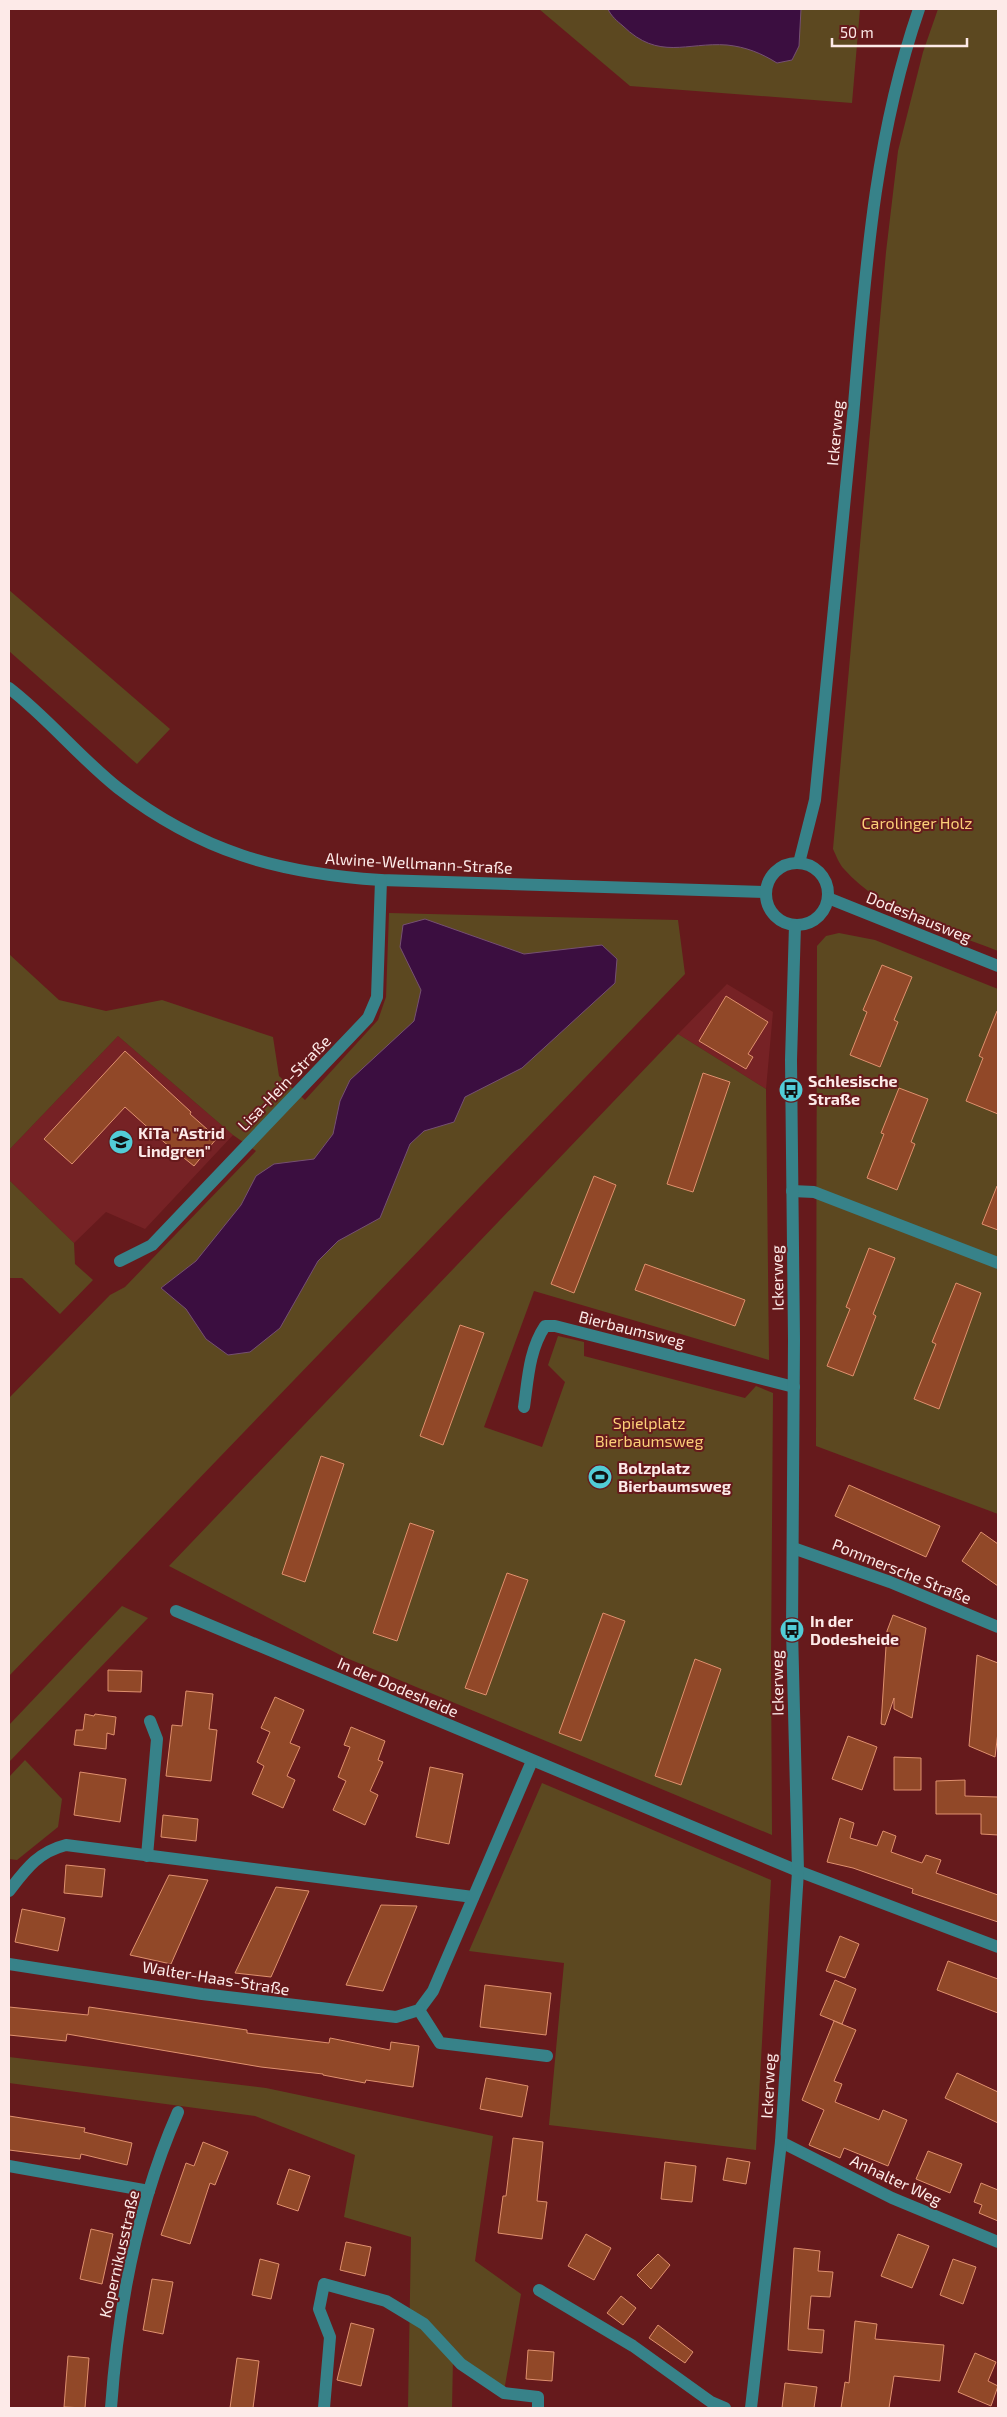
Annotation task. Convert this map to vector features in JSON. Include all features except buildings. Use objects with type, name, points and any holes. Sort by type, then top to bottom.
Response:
[{"type":"street","name":"Ickerweg","points":[[799,863],[815,800],[866,252],[882,148],[907,45],[919,9]]},
{"type":"street","name":"Alwine-Wellmann-Straße","points":[[9,688],[118,788],[164,819],[219,849],[275,867],[330,877],[381,880],[766,892]]},
{"type":"street","points":[[799,863],[809,865],[824,879],[828,898],[818,916],[810,922],[795,925],[781,920],[773,914],[768,905],[766,892],[772,876],[780,868],[789,864],[799,863]]},
{"type":"street","name":"Lisa-Hein-Straße","points":[[120,1261],[152,1245],[368,1018],[376,997],[381,880]]},
{"type":"street","name":"Dodeshausweg","points":[[828,898],[998,966]]},
{"type":"street","name":"Ickerweg","points":[[750,2408],[781,2142],[798,1871],[792,1630],[794,1387],[791,1060],[795,925]]},
{"type":"street","points":[[792,1191],[814,1192],[998,1263]]},
{"type":"street","name":"Bierbaumsweg","points":[[524,1408],[531,1356],[538,1335],[544,1326],[555,1326],[794,1387]]},
{"type":"street","name":"Pommersche Straße","points":[[793,1548],[890,1582],[998,1627]]},
{"type":"street","name":"In der Dodesheide","points":[[176,1612],[798,1871],[998,1948]]},
{"type":"street","points":[[147,1856],[157,1739],[150,1720]]},
{"type":"street","points":[[532,1761],[433,1991],[419,2010],[440,2042],[546,2056]]},
{"type":"street","points":[[9,1891],[25,1869],[49,1849],[66,1845],[473,1897]]},
{"type":"street","name":"Walter-Haas-Straße","points":[[9,1964],[310,2008],[396,2017],[419,2010]]},
{"type":"street","name":"Kopernikusstraße","points":[[111,2408],[117,2338],[131,2261],[149,2191],[164,2144],[178,2112]]},
{"type":"street","name":"Anhalter Weg","points":[[781,2142],[892,2198],[998,2242]]},
{"type":"street","points":[[9,2166],[149,2191]]},
{"type":"street","points":[[324,2408],[330,2337],[319,2309],[324,2284],[386,2301],[424,2324],[461,2364],[504,2393],[538,2397],[538,2408]]},
{"type":"street","points":[[539,2290],[633,2346],[711,2402],[725,2408]]},
{"type":"shaded area","points":[[608,9],[801,9],[799,46],[792,60],[777,63],[753,51],[727,45],[661,47],[636,37],[616,20]]},
{"type":"shaded area","points":[[425,919],[524,954],[602,945],[617,959],[615,983],[522,1068],[465,1097],[454,1122],[424,1131],[410,1144],[380,1218],[338,1241],[318,1261],[280,1328],[250,1352],[228,1355],[206,1339],[186,1309],[161,1288],[196,1261],[241,1205],[256,1176],[274,1164],[314,1159],[333,1134],[340,1101],[350,1080],[414,1021],[421,990],[400,947],[403,925]]},
{"type":"shaded area","points":[[727,984],[773,1012],[766,1089],[678,1034]]},
{"type":"shaded area","name":"KiTa \"Astrid Lindgren\"","points":[[118,1036],[233,1135],[145,1229],[106,1212],[74,1243],[9,1180],[9,1150]]},
{"type":"green space","points":[[539,9],[860,9],[852,103],[630,86]]},
{"type":"green space","name":"Carolinger Holz","points":[[938,9],[998,9],[998,951],[916,919],[896,909],[860,884],[844,869],[833,849],[886,252],[898,151],[923,52]]},
{"type":"green space","points":[[9,590],[170,729],[137,764],[9,651]]},
{"type":"green space","points":[[389,913],[678,920],[685,974],[9,1676],[9,1398],[110,1295],[125,1287],[256,1151],[233,1135],[118,1036],[9,1150],[9,954],[59,1000],[106,1011],[162,1000],[273,1037],[279,1076],[305,1100],[378,1020],[386,997]]},
{"type":"green space","points":[[839,933],[875,940],[998,989],[998,1514],[816,1446],[817,946],[826,936]]},
{"type":"green space","name":"Spielplatz Bierbaumsweg","points":[[678,1034],[766,1089],[769,1360],[534,1291],[484,1427],[542,1447],[565,1382],[548,1365],[558,1336],[584,1342],[584,1356],[745,1398],[756,1386],[773,1393],[772,1835],[344,1657],[169,1566]]},
{"type":"green space","points":[[9,1180],[74,1243],[75,1264],[93,1280],[60,1314],[22,1278],[9,1278]]},
{"type":"green space","points":[[122,1606],[148,1618],[9,1762],[9,1725]]},
{"type":"green space","points":[[25,1760],[62,1799],[58,1827],[17,1860],[9,1859],[9,1777]]},
{"type":"green space","points":[[542,1783],[771,1880],[756,2150],[549,2125],[564,1963],[469,1951]]},
{"type":"green space","points":[[9,2057],[266,2088],[493,2136],[475,2261],[521,2294],[504,2391],[453,2359],[452,2408],[408,2408],[411,2237],[344,2217],[355,2155],[255,2116],[9,2083]]},
{"type":"place","name":"Schlesische Straße","points":[[791,1090]]},
{"type":"place","name":"KiTa \"Astrid Lindgren\"","points":[[121,1142]]},
{"type":"place","name":"Bolzplatz Bierbaumsweg","points":[[600,1477]]},
{"type":"place","name":"In der Dodesheide","points":[[792,1630]]}]
